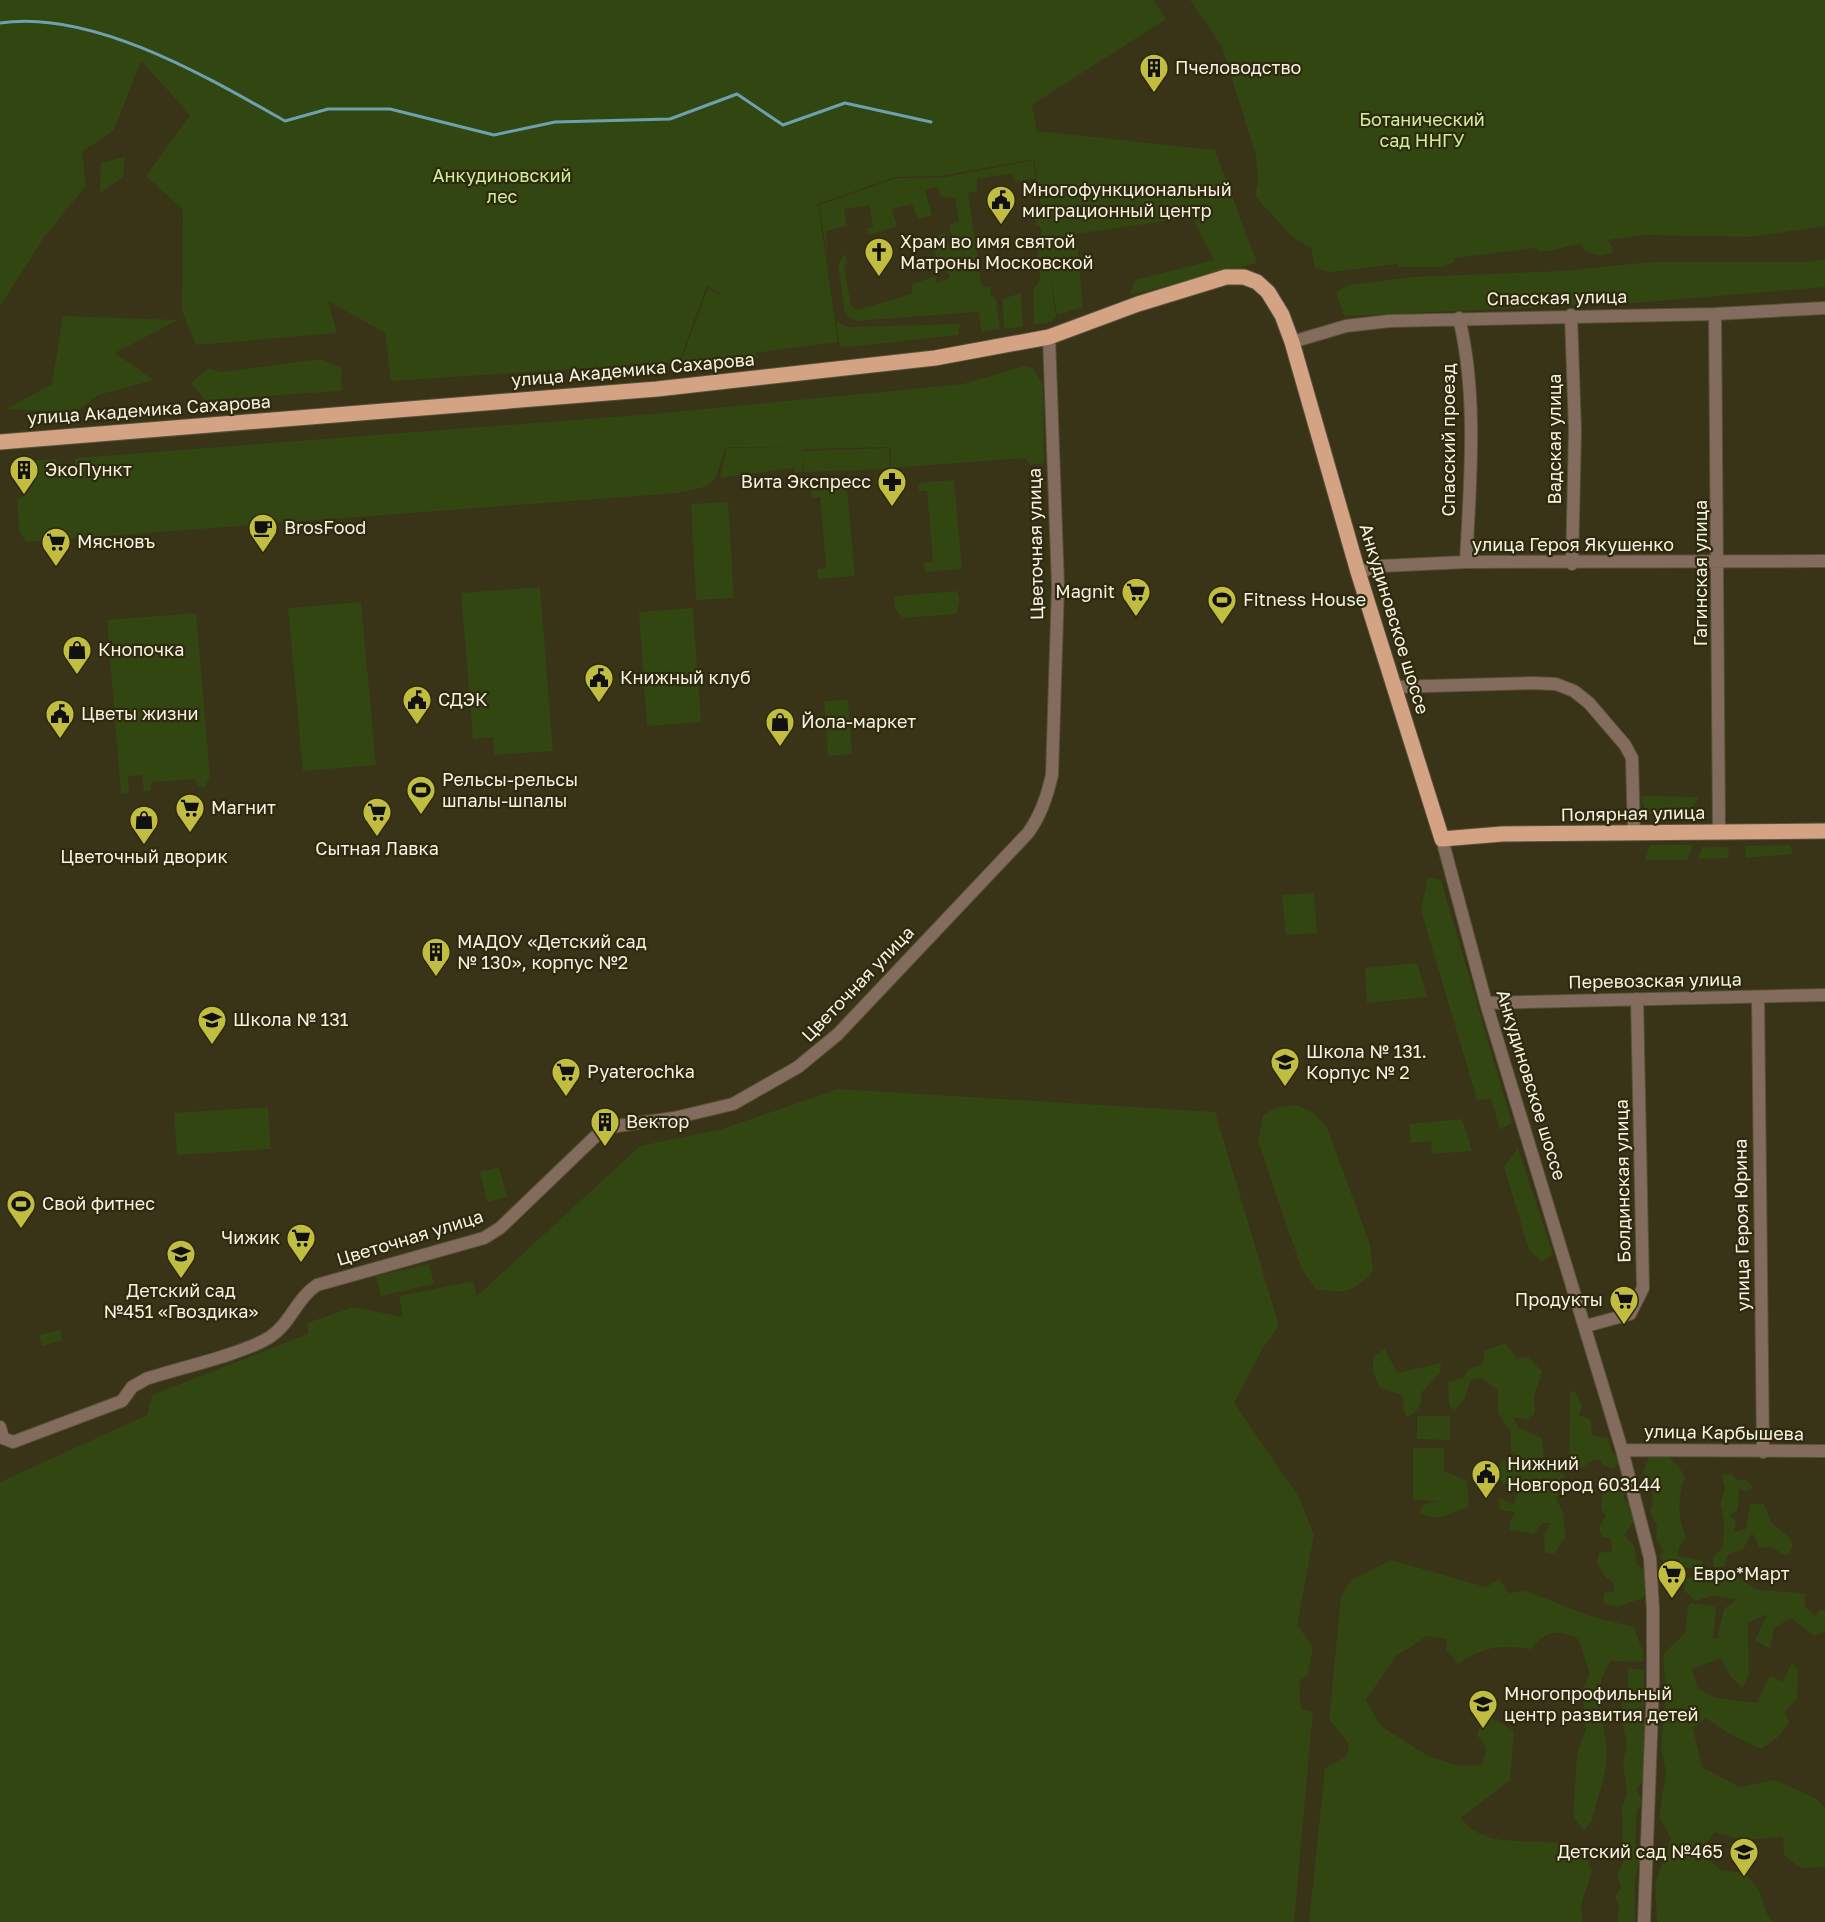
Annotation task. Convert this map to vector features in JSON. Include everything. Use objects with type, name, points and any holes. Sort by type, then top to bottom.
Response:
[{"type":"main road","name":"улица Академика Сахарова","points":[[0,441],[657,389],[940,357],[1049,337],[1138,304],[1226,277],[1244,277],[1257,282]]},
{"type":"main road","name":"Анкудиновское шоссе","points":[[1257,282],[1268,292],[1282,315],[1292,342],[1358,572],[1442,839]]},
{"type":"main road","name":"Полярная улица","points":[[1442,839],[1502,834],[1825,831]]},
{"type":"street","name":"Спасская улица","points":[[1292,342],[1346,326],[1459,318],[1716,314],[1825,308]]},
{"type":"street","name":"Гагинская улица","points":[[1716,314],[1719,832]]},
{"type":"street","name":"Вадская улица","points":[[1571,315],[1575,430],[1572,564]]},
{"type":"street","name":"Спасский проезд","points":[[1459,318],[1466,344],[1470,393],[1466,562]]},
{"type":"street","name":"Цветочная улица","points":[[0,1427],[3,1438],[14,1442],[122,1401],[132,1387],[146,1379],[242,1349],[271,1336],[307,1291],[317,1285],[484,1238],[500,1228],[601,1131],[617,1125],[674,1118],[733,1104],[798,1067],[838,1034],[1028,833],[1038,820],[1046,799],[1052,775],[1058,586],[1049,337]]},
{"type":"street","name":"улица Героя Якушенко","points":[[1358,572],[1382,566],[1466,562],[1572,564],[1825,561]]},
{"type":"street","points":[[1393,687],[1531,683],[1556,684],[1574,691],[1589,703],[1625,745],[1632,758],[1634,834]]},
{"type":"street","name":"Анкудиновское шоссе","points":[[1442,839],[1486,1003],[1623,1450],[1650,1558],[1653,1598],[1653,1683],[1644,1922]]},
{"type":"street","name":"Перевозская улица","points":[[1486,1003],[1736,995],[1758,998],[1825,995]]},
{"type":"street","name":"улица Героя Юрина","points":[[1758,998],[1763,1452]]},
{"type":"street","name":"Болдинская улица","points":[[1586,1326],[1630,1314],[1643,1288],[1637,999]]},
{"type":"street","name":"улица Карбышева","points":[[1623,1450],[1825,1451]]},
{"type":"green space","name":"Анкудиновский лес","points":[[0,0],[1154,0],[1166,19],[1032,105],[1037,131],[1215,150],[1257,263],[1130,295],[1135,280],[1214,260],[1192,217],[1076,234],[1083,307],[1057,315],[1048,260],[1056,316],[1052,322],[1034,325],[1033,290],[1040,280],[1037,248],[1042,229],[1036,225],[1034,212],[1041,205],[1034,159],[941,176],[896,177],[818,204],[838,342],[755,353],[760,358],[679,365],[708,288],[729,299],[707,286],[679,362],[391,381],[385,333],[328,301],[337,333],[196,345],[182,311],[183,210],[146,176],[190,115],[141,61],[114,130],[82,152],[86,186],[45,236],[0,306]]},
{"type":"green space","name":"Ботанический сад ННГУ","points":[[1190,0],[1825,0],[1825,226],[1752,237],[1645,235],[1608,240],[1613,248],[1612,253],[1598,256],[1584,250],[1581,243],[1550,251],[1538,251],[1536,248],[1455,258],[1455,262],[1442,267],[1398,267],[1398,264],[1331,272],[1315,268],[1311,248],[1292,237],[1255,196],[1258,182],[1256,156],[1222,47]]},
{"type":"green space","points":[[125,157],[123,177],[100,193],[101,163]]},
{"type":"green space","points":[[1033,160],[1036,178],[1015,182],[1012,173],[977,179],[977,191],[968,193],[982,287],[990,287],[991,295],[996,299],[1000,329],[982,332],[978,312],[854,321],[845,314],[838,265],[845,253],[847,264],[844,267],[851,306],[857,310],[911,294],[913,284],[935,276],[937,283],[950,278],[946,267],[940,268],[931,243],[939,239],[938,235],[945,233],[949,245],[954,244],[949,225],[959,221],[955,198],[941,196],[937,186],[925,190],[932,216],[918,219],[912,204],[892,209],[897,226],[869,235],[866,229],[873,227],[869,205],[844,209],[847,226],[826,231],[827,254],[819,205],[896,178],[940,178]]},
{"type":"green space","points":[[1825,259],[1825,287],[1634,303],[1344,316],[1336,292],[1349,285],[1411,277],[1562,271],[1651,262],[1805,262]]},
{"type":"green space","points":[[1021,293],[1023,327],[1004,329],[1002,299]]},
{"type":"green space","points":[[63,316],[178,320],[115,353],[154,380],[98,395],[76,412],[6,409],[52,384]]},
{"type":"green space","points":[[836,320],[846,327],[960,324],[958,335],[849,347],[840,346]]},
{"type":"green space","points":[[321,359],[342,368],[341,391],[205,400],[191,383],[209,368],[221,372]]},
{"type":"green space","points":[[1025,366],[1033,368],[1043,385],[1044,463],[1030,465],[1026,458],[891,468],[890,447],[804,449],[802,472],[795,472],[794,468],[720,478],[727,448],[797,448],[726,447],[719,470],[712,482],[701,488],[677,493],[26,542],[19,531],[17,500],[24,496],[22,468],[27,461],[55,459],[61,465],[52,473],[75,472],[75,458],[652,414],[963,384]]},
{"type":"green space","points":[[889,448],[890,469],[803,472],[804,451]]},
{"type":"green space","points":[[954,480],[962,569],[925,572],[924,563],[933,562],[927,491],[919,491],[918,483]]},
{"type":"green space","points":[[847,487],[855,576],[818,579],[817,569],[826,568],[820,497],[812,497],[811,489]]},
{"type":"green space","points":[[728,502],[734,598],[696,600],[691,504]]},
{"type":"green space","points":[[540,587],[553,751],[494,755],[493,737],[473,739],[461,593]]},
{"type":"green space","points":[[957,591],[960,600],[957,614],[903,618],[894,608],[895,596]]},
{"type":"green space","points":[[361,602],[376,765],[303,771],[288,608]]},
{"type":"green space","points":[[693,608],[701,722],[647,726],[639,612]]},
{"type":"green space","points":[[196,613],[210,776],[205,787],[197,787],[196,779],[151,782],[151,791],[144,792],[142,775],[128,776],[129,793],[121,794],[107,620]]},
{"type":"green space","points":[[848,700],[852,754],[828,756],[824,701]]},
{"type":"green space","points":[[1640,796],[1699,797],[1689,813],[1647,814]]},
{"type":"green space","points":[[1650,845],[1692,845],[1688,860],[1645,860]]},
{"type":"green space","points":[[1790,845],[1793,854],[1746,858],[1745,846]]},
{"type":"green space","points":[[1702,847],[1729,847],[1728,858],[1698,859]]},
{"type":"green space","points":[[1428,877],[1441,880],[1512,1123],[1500,1130],[1491,1099],[1477,1100],[1421,910]]},
{"type":"green space","points":[[1314,893],[1317,933],[1286,935],[1282,895]]},
{"type":"green space","points":[[1417,963],[1427,997],[1367,1003],[1365,968]]},
{"type":"green space","points":[[838,1089],[1215,1112],[1279,1326],[1263,1348],[1234,1403],[1299,1497],[1314,1535],[1297,1625],[1313,1646],[1308,1675],[1299,1681],[1301,1709],[1313,1712],[1294,1922],[0,1922],[0,1482],[147,1415],[152,1395],[308,1334],[307,1323],[353,1307],[403,1317],[399,1296],[473,1281],[477,1296],[640,1146],[722,1129]]},
{"type":"green space","points":[[1296,1105],[1312,1112],[1326,1125],[1370,1244],[1373,1272],[1359,1284],[1347,1290],[1316,1289],[1302,1270],[1258,1141],[1263,1115],[1277,1107]]},
{"type":"green space","points":[[268,1107],[271,1149],[177,1155],[174,1113]]},
{"type":"green space","points":[[1462,1119],[1472,1151],[1432,1154],[1431,1141],[1411,1143],[1409,1124]]},
{"type":"green space","points":[[1518,1148],[1553,1254],[1542,1262],[1529,1250],[1504,1167]]},
{"type":"green space","points":[[499,1167],[507,1197],[487,1202],[480,1172]]},
{"type":"green space","points":[[429,1264],[434,1284],[381,1296],[376,1276]]},
{"type":"green space","points":[[60,1330],[62,1340],[42,1346],[39,1335]]},
{"type":"green space","points":[[1505,1343],[1517,1359],[1528,1357],[1542,1371],[1534,1397],[1535,1413],[1528,1420],[1513,1417],[1519,1428],[1542,1438],[1545,1466],[1563,1473],[1567,1482],[1556,1498],[1563,1513],[1566,1536],[1554,1554],[1545,1553],[1544,1534],[1551,1523],[1542,1523],[1534,1534],[1510,1530],[1510,1521],[1515,1512],[1500,1510],[1498,1501],[1500,1498],[1514,1505],[1517,1492],[1522,1492],[1521,1484],[1502,1484],[1498,1475],[1501,1460],[1521,1466],[1527,1460],[1511,1453],[1511,1432],[1498,1413],[1498,1390],[1481,1378],[1471,1380],[1464,1400],[1454,1410],[1449,1406],[1448,1382],[1463,1378],[1469,1369],[1483,1364],[1484,1351]]},
{"type":"green space","points":[[1385,1349],[1397,1373],[1441,1363],[1440,1373],[1421,1393],[1419,1408],[1407,1417],[1404,1412],[1402,1395],[1379,1387],[1373,1372],[1373,1357]]},
{"type":"green space","points":[[1575,1391],[1582,1406],[1579,1415],[1591,1420],[1592,1435],[1608,1438],[1612,1452],[1621,1460],[1614,1469],[1604,1466],[1600,1460],[1594,1460],[1581,1468],[1569,1460],[1570,1392]]},
{"type":"green space","points":[[1417,1416],[1450,1416],[1450,1440],[1417,1439]]},
{"type":"green space","points":[[1413,1448],[1444,1448],[1444,1473],[1447,1472],[1467,1481],[1469,1507],[1438,1517],[1426,1516],[1419,1512],[1424,1504],[1438,1501],[1413,1500]]},
{"type":"green space","points":[[1649,1457],[1669,1457],[1685,1477],[1679,1508],[1686,1538],[1679,1547],[1678,1556],[1703,1561],[1703,1567],[1672,1569],[1659,1557],[1663,1549],[1656,1540],[1657,1526],[1650,1512],[1653,1501],[1652,1492],[1643,1473]]},
{"type":"green space","points":[[1731,1474],[1738,1480],[1746,1480],[1753,1487],[1746,1492],[1739,1488],[1738,1510],[1729,1515],[1736,1521],[1734,1533],[1746,1528],[1750,1504],[1764,1504],[1771,1522],[1790,1538],[1793,1547],[1787,1556],[1770,1547],[1760,1548],[1752,1533],[1743,1549],[1728,1555],[1724,1567],[1714,1567],[1713,1557],[1723,1547],[1724,1521],[1720,1504],[1725,1488],[1722,1475]]},
{"type":"green space","points":[[1610,1476],[1614,1482],[1620,1479],[1628,1486],[1623,1498],[1632,1507],[1635,1520],[1624,1535],[1634,1545],[1636,1564],[1646,1572],[1648,1589],[1643,1598],[1617,1607],[1603,1603],[1604,1593],[1614,1591],[1614,1583],[1606,1578],[1597,1563],[1599,1553],[1612,1551],[1611,1539],[1602,1537],[1599,1527],[1606,1515],[1601,1509],[1603,1487],[1595,1479]]},
{"type":"green space","name":"Многопрофильный центр развития детей","points":[[1391,1560],[1486,1587],[1499,1579],[1509,1593],[1526,1591],[1593,1617],[1634,1627],[1643,1652],[1643,1662],[1611,1661],[1600,1684],[1600,1706],[1607,1759],[1592,1821],[1584,1830],[1573,1817],[1577,1754],[1586,1729],[1582,1691],[1590,1674],[1578,1639],[1552,1633],[1541,1638],[1531,1649],[1493,1648],[1458,1664],[1446,1649],[1447,1639],[1427,1636],[1396,1656],[1366,1700],[1381,1726],[1428,1756],[1460,1766],[1482,1765],[1487,1748],[1477,1735],[1481,1722],[1492,1718],[1514,1731],[1510,1780],[1461,1818],[1482,1835],[1508,1840],[1562,1844],[1584,1853],[1592,1871],[1581,1905],[1583,1922],[1309,1922],[1325,1768],[1347,1756],[1349,1744],[1329,1719],[1341,1597],[1350,1581]]},
{"type":"green space","points":[[1686,1578],[1739,1578],[1758,1590],[1805,1593],[1805,1607],[1815,1616],[1820,1610],[1825,1610],[1825,1631],[1815,1636],[1791,1618],[1774,1628],[1770,1649],[1755,1640],[1767,1614],[1748,1623],[1749,1676],[1742,1688],[1730,1676],[1721,1658],[1692,1669],[1698,1689],[1717,1698],[1757,1703],[1770,1675],[1782,1682],[1792,1663],[1798,1669],[1797,1699],[1785,1712],[1789,1723],[1777,1738],[1761,1749],[1726,1732],[1706,1718],[1693,1728],[1702,1767],[1739,1787],[1775,1780],[1817,1799],[1825,1808],[1825,1867],[1800,1868],[1784,1855],[1783,1837],[1744,1840],[1714,1832],[1701,1853],[1721,1870],[1745,1873],[1760,1892],[1766,1912],[1773,1922],[1657,1922],[1655,1884],[1671,1838],[1659,1817],[1666,1772],[1661,1749],[1666,1691],[1663,1654],[1685,1633],[1688,1606],[1691,1603],[1713,1606],[1716,1609],[1713,1638],[1717,1639],[1724,1609],[1737,1599],[1712,1596],[1696,1601],[1684,1591]]},
{"type":"green space","points":[[1628,1668],[1644,1670],[1644,1781],[1637,1788],[1642,1804],[1637,1811],[1635,1843],[1641,1860],[1635,1878],[1635,1922],[1617,1922],[1619,1906],[1615,1897],[1621,1888],[1617,1875],[1623,1863],[1622,1807],[1627,1793],[1623,1763],[1627,1745],[1620,1710],[1628,1684]]},
{"type":"waterway","points":[[0,23],[35,21],[72,26],[110,36],[185,67],[285,121],[328,109],[390,109],[494,135],[555,122],[670,119],[737,94],[783,125],[845,103],[931,122]]},
{"type":"place","name":"Пчеловодство","points":[[1154,94]]},
{"type":"place","name":"Многофункциональный миграционный центр","points":[[1001,226]]},
{"type":"place","name":"Храм во имя святой Матроны Московской","points":[[879,278]]},
{"type":"place","name":"ЭкоПункт","points":[[24,496]]},
{"type":"place","name":"Вита Экспресс","points":[[892,508]]},
{"type":"place","name":"BrosFood","points":[[263,554]]},
{"type":"place","name":"Мясновъ","points":[[56,568]]},
{"type":"place","name":"Magnit","points":[[1136,618]]},
{"type":"place","name":"Fitness House","points":[[1222,626]]},
{"type":"place","name":"Кнопочка","points":[[77,676]]},
{"type":"place","name":"Книжный клуб","points":[[599,704]]},
{"type":"place","name":"СДЭК","points":[[417,726]]},
{"type":"place","name":"Цветы жизни","points":[[60,740]]},
{"type":"place","name":"Йола-маркет","points":[[780,748]]},
{"type":"place","name":"Рельсы-рельсы шпалы-шпалы","points":[[421,816]]},
{"type":"place","name":"Магнит","points":[[190,834]]},
{"type":"place","name":"Сытная Лавка","points":[[377,838]]},
{"type":"place","name":"Цветочный дворик","points":[[144,846]]},
{"type":"place","name":"МАДОУ «Детский сад № 130», корпус №2","points":[[436,978]]},
{"type":"place","name":"Школа № 131","points":[[212,1046]]},
{"type":"place","name":"Школа № 131. Корпус № 2","points":[[1285,1088]]},
{"type":"place","name":"Pyaterochka","points":[[566,1098]]},
{"type":"place","name":"Вектор","points":[[605,1148]]},
{"type":"place","name":"Свой фитнес","points":[[21,1230]]},
{"type":"place","name":"Чижик","points":[[301,1264]]},
{"type":"place","name":"Детский сад №451 «Гвоздика»","points":[[181,1280]]},
{"type":"place","name":"Продукты","points":[[1624,1326]]},
{"type":"place","name":"Нижний Новгород 603144","points":[[1486,1500]]},
{"type":"place","name":"Евро*Март","points":[[1672,1600]]},
{"type":"place","name":"Многопрофильный центр развития детей","points":[[1483,1730]]},
{"type":"place","name":"Детский сад №465","points":[[1744,1878]]}]
